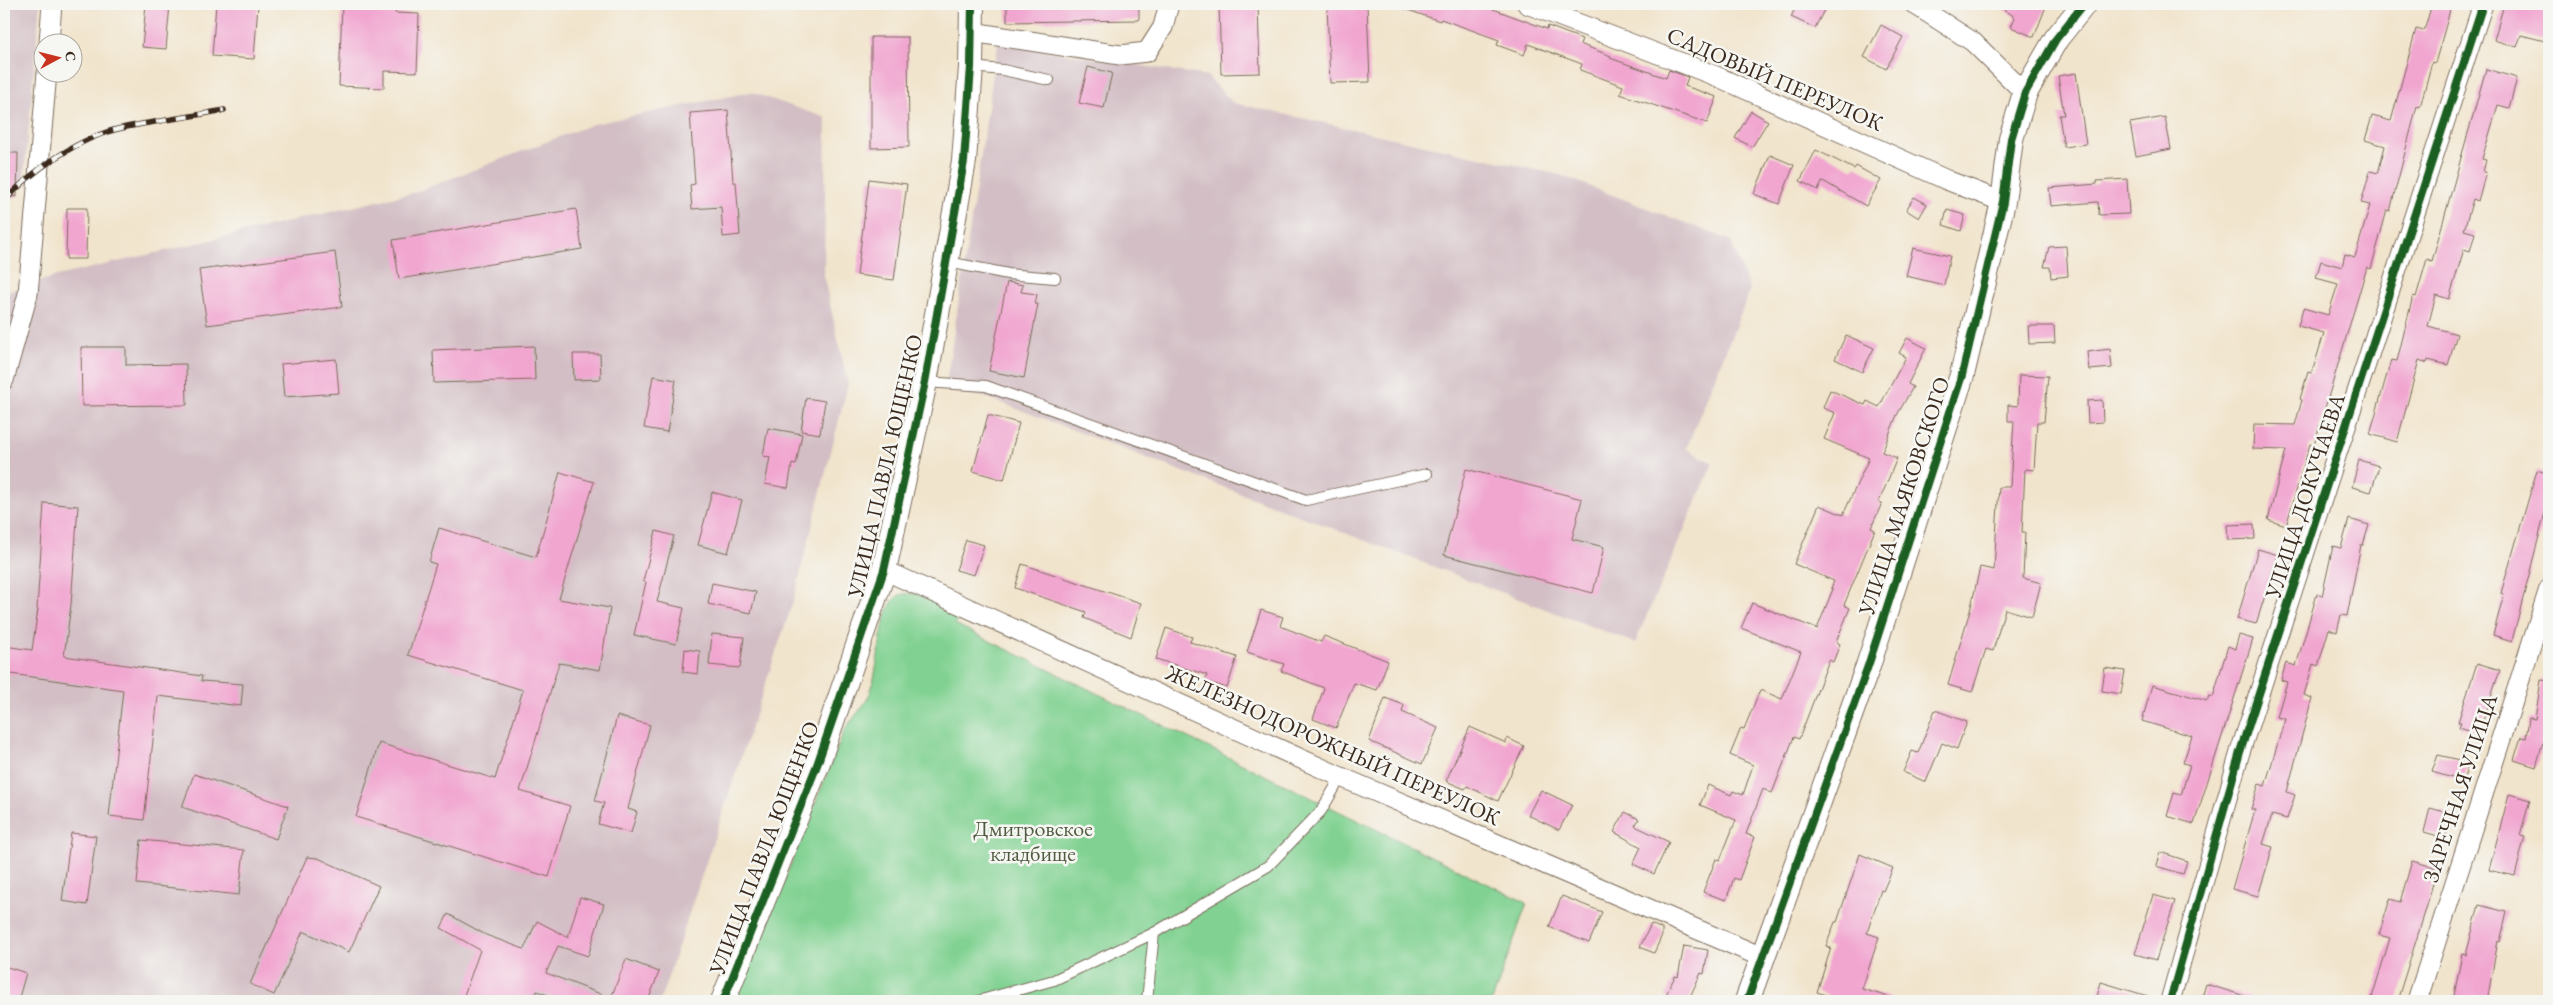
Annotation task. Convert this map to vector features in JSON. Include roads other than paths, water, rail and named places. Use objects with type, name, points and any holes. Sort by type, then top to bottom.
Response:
[{"type":"street","points":[[51,32],[52,4]]},
{"type":"street","name":"УЛИЦА ПАВЛА ЮЩЕНКО","points":[[723,1001],[817,765],[884,570],[925,382],[948,262],[964,161],[971,67],[972,4]]},
{"type":"street","points":[[972,32],[1120,55],[1147,52],[1163,26],[1169,4]]},
{"type":"street","name":"САДОВЫЙ ПЕРЕУЛОК","points":[[1527,4],[1716,76],[1949,181],[2003,202]]},
{"type":"street","points":[[1914,4],[1973,42],[2025,93]]},
{"type":"street","name":"УЛИЦА МАЯКОВСКОГО","points":[[1747,1001],[1868,666],[1962,375],[2003,202],[2011,139],[2025,93],[2056,39],[2084,4]]},
{"type":"street","name":"УЛИЦА ДОКУЧАЕВА","points":[[2170,1001],[2240,752],[2483,4]]},
{"type":"street","points":[[4,380],[28,294],[46,82]]},
{"type":"street","name":"ЖЕЛЕЗНОДОРОЖНЫЙ ПЕРЕУЛОК","points":[[884,570],[1342,776],[1764,958]]},
{"type":"street","name":"ЗАРЕЧНАЯ УЛИЦА","points":[[2416,1001],[2549,589]]},
{"type":"lane","points":[[971,67],[1003,70],[1048,80]]},
{"type":"lane","points":[[948,262],[1008,274],[1055,278]]},
{"type":"lane","points":[[925,382],[986,386],[1306,500],[1427,474]]},
{"type":"lane","points":[[978,1001],[1054,980],[1154,933],[1268,866],[1321,811],[1342,776]]},
{"type":"lane","points":[[1147,1001],[1154,933]]},
{"type":"railway","points":[[4,202],[42,167],[90,139],[122,128],[224,110]]},
{"type":"park label","name":"Дмитровское кладбище","points":[[1033,840]]}]
